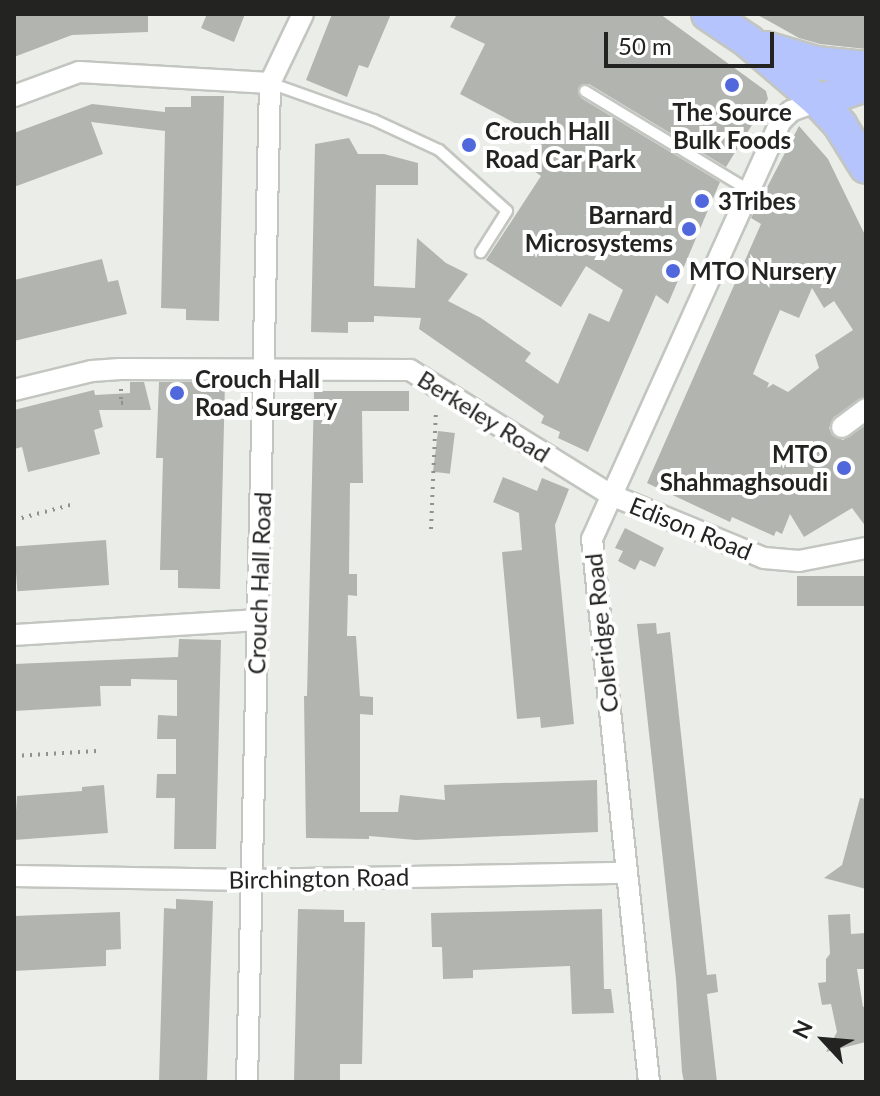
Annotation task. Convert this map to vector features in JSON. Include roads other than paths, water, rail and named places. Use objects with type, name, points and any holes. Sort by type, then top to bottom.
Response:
[{"type":"main road","points":[[708,14],[748,41],[818,101],[840,125],[866,167]]},
{"type":"main road","points":[[748,41],[816,63],[866,68]]},
{"type":"main road","points":[[818,101],[866,85]]},
{"type":"street","name":"Crouch Hall Road","points":[[247,1082],[266,367],[270,83],[303,14]]},
{"type":"street","points":[[14,96],[79,72],[270,83]]},
{"type":"street","name":"Coleridge Road","points":[[649,1082],[592,539],[747,189],[781,121],[791,111],[818,101]]},
{"type":"street","name":"Berkeley Road","points":[[14,390],[92,371],[266,367],[410,370],[611,495]]},
{"type":"street","points":[[842,427],[866,409]]},
{"type":"street","name":"Edison Road","points":[[611,495],[764,558],[799,561],[866,548]]},
{"type":"street","points":[[14,635],[257,620]]},
{"type":"street","name":"Birchington Road","points":[[14,876],[250,880],[625,873]]},
{"type":"lane","points":[[270,83],[374,120],[439,150],[507,211],[481,252]]},
{"type":"lane","points":[[585,91],[747,189]]},
{"type":"place","name":"The Source Bulk Foods","points":[[732,85]]},
{"type":"place","name":"Crouch Hall Road Car Park","points":[[469,145]]},
{"type":"place","name":"3Tribes","points":[[702,201]]},
{"type":"place","name":"Barnard Microsystems","points":[[689,229]]},
{"type":"place","name":"MTO Nursery","points":[[673,271]]},
{"type":"place","name":"Crouch Hall Road Surgery","points":[[177,393]]},
{"type":"place","name":"MTO Shahmaghsoudi","points":[[844,468]]}]
